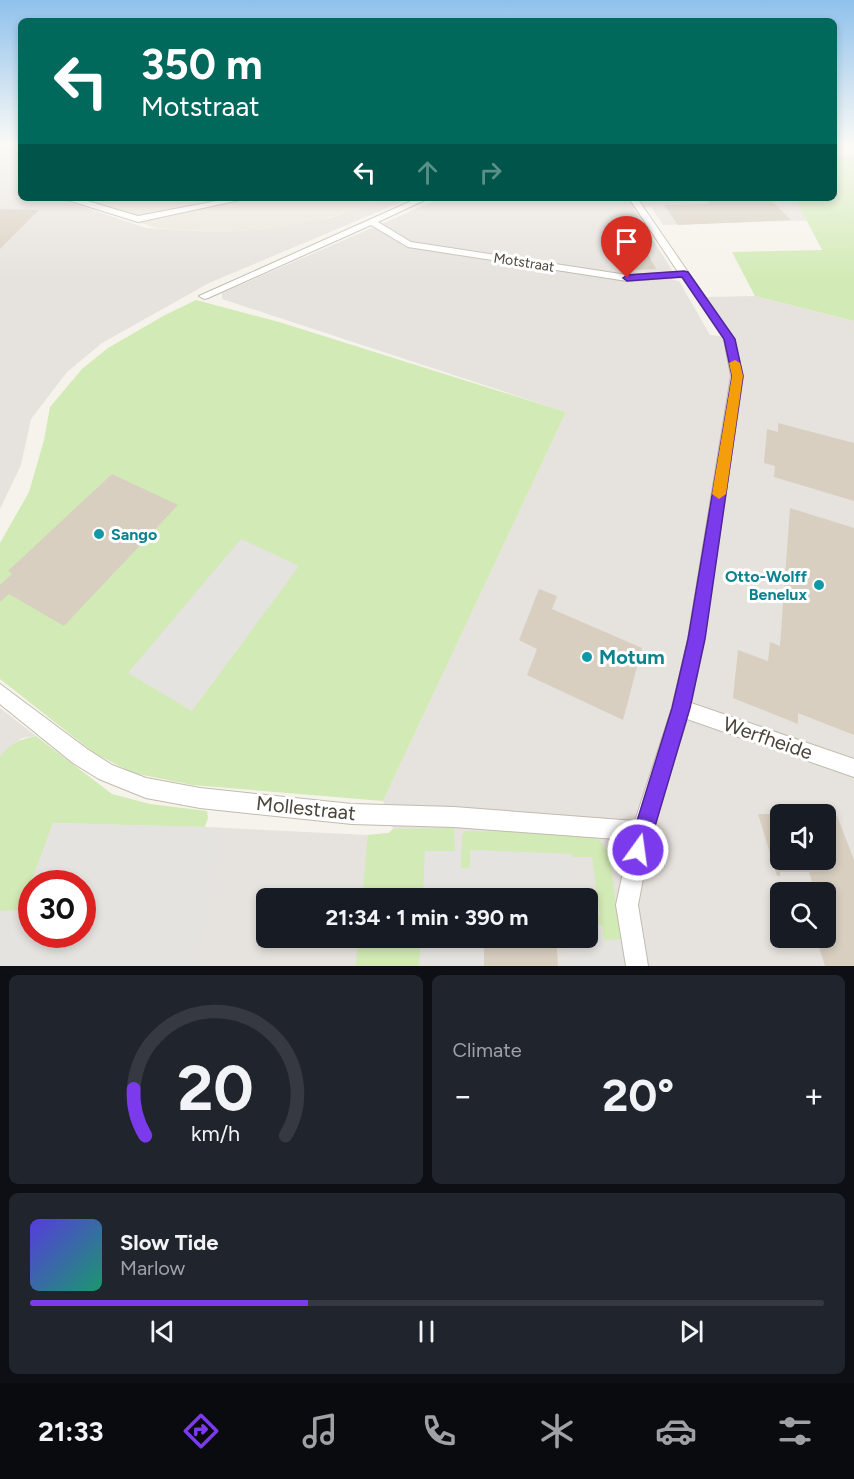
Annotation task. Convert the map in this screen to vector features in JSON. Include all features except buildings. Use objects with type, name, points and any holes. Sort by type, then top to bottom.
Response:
[{"type":"street","points":[[75,201],[138,219],[230,201]]},
{"type":"street","points":[[204,296],[418,201]]},
{"type":"street","points":[[635,201],[729,339],[737,376],[696,639],[681,708],[642,831],[627,905],[637,966]]},
{"type":"street","name":"Motstraat","points":[[370,221],[408,244],[627,278],[684,274]]},
{"type":"street","name":"Mollestraat","points":[[0,693],[80,756],[106,772],[146,788],[200,798],[352,814],[454,817],[642,831]]},
{"type":"street","name":"Werfheide","points":[[681,708],[854,768]]},
{"type":"shaded area","points":[[0,189],[18,189],[18,201],[66,201],[146,228],[217,232],[268,229],[330,218],[381,201],[404,201],[209,283],[102,343],[67,372],[31,419],[21,465],[0,509]]},
{"type":"shaded area","points":[[77,201],[381,201],[309,223],[268,229],[217,232],[156,228]]},
{"type":"shaded area","points":[[434,201],[819,201],[818,220],[663,225],[651,207],[633,208],[672,270],[669,273],[673,280],[679,281],[710,335],[729,337],[706,297],[755,296],[854,321],[854,966],[0,966],[0,911],[18,910],[18,948],[96,948],[96,870],[36,870],[53,823],[368,835],[389,833],[393,829],[383,801],[566,412],[222,299],[222,293]]},
{"type":"shaded area","points":[[241,539],[299,566],[192,711],[128,673]]},
{"type":"shaded area","points":[[0,708],[36,736],[22,738],[0,757]]},
{"type":"shaded area","points":[[53,823],[225,828],[194,966],[0,966],[0,911],[18,910],[18,948],[96,948],[96,870],[36,870]]},
{"type":"shaded area","points":[[470,850],[572,854],[575,888],[423,888],[425,851],[461,851],[461,868],[470,868]]},
{"type":"shaded area","points":[[598,925],[602,925],[604,941],[621,939],[623,966],[570,966],[568,948],[598,948]]},
{"type":"shaded area","points":[[420,948],[483,948],[483,966],[419,966]]},
{"type":"green space","points":[[837,189],[854,189],[854,321],[755,296],[732,252],[822,250],[797,201],[837,201]]},
{"type":"green space","points":[[196,300],[279,322],[566,412],[383,801],[192,785],[133,773],[94,753],[0,679],[0,543],[29,492],[44,440],[50,407],[82,369],[108,348]]},
{"type":"green space","points":[[36,736],[112,794],[150,804],[207,811],[208,818],[205,827],[53,823],[36,870],[18,870],[18,911],[0,911],[0,757],[16,743]]},
{"type":"green space","points":[[454,828],[455,851],[425,852],[423,888],[363,888],[368,835],[389,833],[393,829]]},
{"type":"green space","points":[[465,831],[588,834],[597,837],[609,854],[621,939],[604,941],[601,925],[598,925],[598,916],[600,916],[598,888],[592,857],[470,850],[470,868],[461,868],[462,835]]},
{"type":"green space","points":[[357,948],[420,948],[419,966],[356,966]]},
{"type":"slow traffic","points":[[719,494],[737,376],[735,363]]},
{"type":"place","name":"Sango","points":[[99,534]]},
{"type":"place","name":"Otto-Wolff Benelux","points":[[819,585]]},
{"type":"place","name":"Motum","points":[[587,657]]},
{"type":"route","points":[[627,278],[684,274],[729,339],[737,376],[696,639],[681,708],[638,850]]}]
